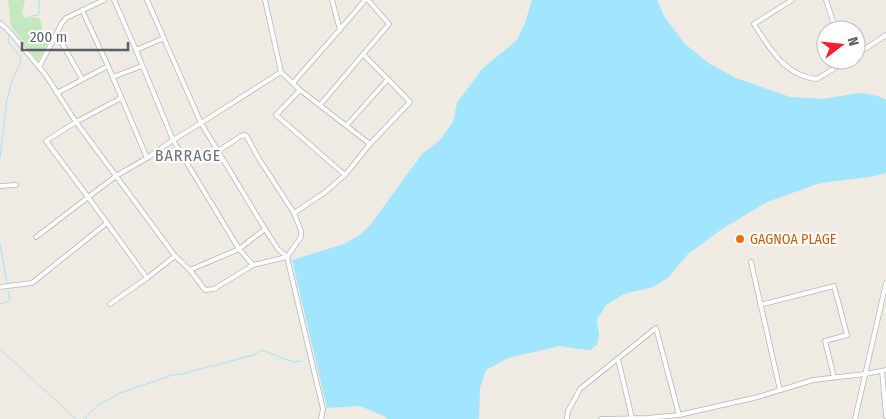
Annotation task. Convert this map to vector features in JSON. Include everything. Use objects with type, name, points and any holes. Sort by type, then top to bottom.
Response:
[{"type":"street","points":[[39,67],[66,18],[104,0]]},
{"type":"street","points":[[114,0],[172,140],[239,248],[253,264]]},
{"type":"street","points":[[147,0],[201,123],[265,229],[278,249],[287,257],[323,409],[321,419]]},
{"type":"street","points":[[265,0],[281,72],[300,90],[370,144]]},
{"type":"street","points":[[332,0],[340,30]]},
{"type":"street","points":[[293,83],[366,0],[389,24],[320,105]]},
{"type":"street","points":[[792,0],[754,24],[771,49],[789,69],[799,75],[817,79],[832,70]]},
{"type":"street","points":[[826,0],[833,20]]},
{"type":"street","points":[[82,10],[148,158]]},
{"type":"street","points":[[0,23],[45,74],[76,122],[175,256],[190,270],[205,290],[214,289],[253,264],[287,257],[302,234],[294,213],[245,136],[241,136],[218,151]]},
{"type":"street","points":[[56,34],[82,79]]},
{"type":"street","points":[[866,48],[886,35]]},
{"type":"street","points":[[136,50],[164,38]]},
{"type":"street","points":[[294,213],[324,193],[345,175],[370,144],[410,102],[364,55]]},
{"type":"street","points":[[57,93],[108,66]]},
{"type":"street","points":[[112,77],[142,66]]},
{"type":"street","points":[[36,237],[116,176],[148,158],[172,140],[281,72]]},
{"type":"street","points":[[347,126],[388,79]]},
{"type":"street","points":[[300,90],[276,115],[345,175]]},
{"type":"street","points":[[121,98],[76,122],[46,141],[147,278]]},
{"type":"street","points":[[0,186],[16,185]]},
{"type":"street","points":[[0,287],[32,282],[107,223]]},
{"type":"street","points":[[190,270],[239,248],[265,229]]},
{"type":"street","points":[[110,304],[175,256]]},
{"type":"street","points":[[751,262],[780,390]]},
{"type":"street","points":[[855,419],[886,283]]},
{"type":"street","points":[[760,305],[834,286],[846,335],[825,341],[834,377]]},
{"type":"street","points":[[567,419],[568,411],[580,389],[656,328],[679,415]]},
{"type":"street","points":[[618,359],[632,418]]},
{"type":"street","points":[[600,419],[647,419],[679,415],[734,403],[814,380],[884,370],[886,416]]},
{"type":"green space","points":[[8,0],[25,0],[22,12],[24,17],[39,18],[42,26],[41,39],[48,43],[38,61],[11,26]]},
{"type":"water","points":[[532,0],[657,0],[664,16],[685,44],[710,64],[736,78],[790,97],[822,99],[860,93],[878,96],[886,100],[886,173],[820,183],[767,202],[722,229],[688,254],[669,277],[653,287],[624,294],[606,305],[597,320],[599,335],[597,345],[590,350],[560,346],[508,358],[486,370],[480,388],[479,419],[387,419],[360,406],[327,408],[292,260],[344,244],[361,234],[371,224],[422,154],[440,140],[453,122],[457,103],[482,69],[517,40],[525,23]]},
{"type":"waterway","points":[[13,29],[31,16],[38,15],[39,0]]},
{"type":"waterway","points":[[0,158],[7,99],[12,81],[21,61],[20,56],[8,42],[9,35]]},
{"type":"waterway","points":[[0,244],[7,283]]},
{"type":"waterway","points":[[0,304],[10,301],[8,291]]},
{"type":"waterway","points":[[0,349],[76,419]]},
{"type":"waterway","points":[[84,419],[97,406],[120,393],[172,375],[254,355],[261,350],[293,362],[302,361]]},
{"type":"place","name":"GAGNOA PLAGE","points":[[740,239]]},
{"type":"district","name":"BARRAGE","points":[[188,155]]}]
